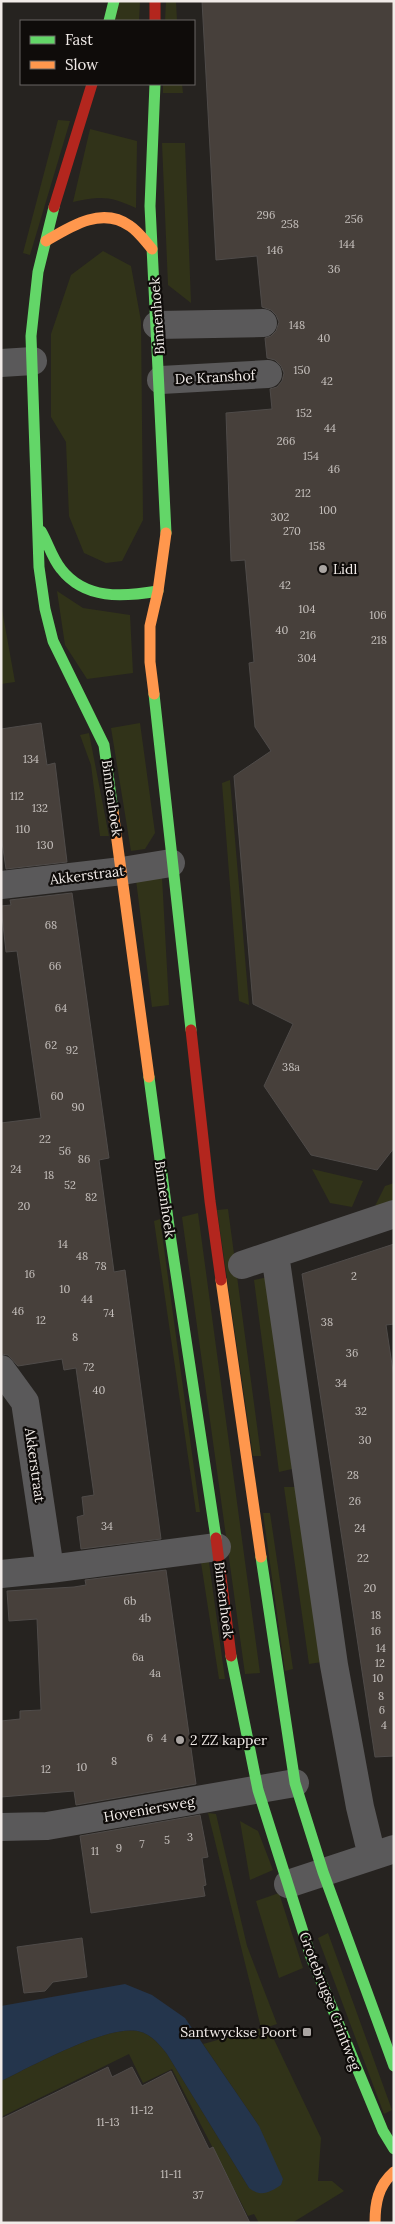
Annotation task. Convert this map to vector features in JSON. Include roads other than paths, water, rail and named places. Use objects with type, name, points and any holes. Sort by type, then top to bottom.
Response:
[{"type":"main road","points":[[109,20],[114,1]]},
{"type":"main road","points":[[155,1],[156,20]]},
{"type":"main road","name":"Binnenhoek","points":[[92,85],[46,241],[36,295],[32,337],[14,362],[36,520],[41,591],[50,630],[67,676],[89,711],[104,745],[170,1234],[217,1547],[234,1678],[258,1790],[288,1884]]},
{"type":"main road","name":"Binnenhoek","points":[[155,85],[150,206],[161,380],[167,526],[158,591],[150,626],[150,662],[210,1201],[258,1540],[295,1783],[323,1872]]},
{"type":"main road","points":[[46,241],[69,227],[90,218],[102,216],[116,218],[128,223],[152,249]]},
{"type":"main road","name":"Binnenhoek","points":[[36,520],[62,570],[87,591],[99,595],[131,595],[158,591]]},
{"type":"main road","points":[[323,1872],[394,2066]]},
{"type":"main road","name":"Grotebrugse Grintweg","points":[[288,1884],[311,1957],[369,2097],[394,2149]]},
{"type":"main road","points":[[375,2223],[374,2206],[379,2190],[394,2172]]},
{"type":"street","points":[[157,325],[264,323]]},
{"type":"street","name":"De Kranshof","points":[[161,380],[268,374]]},
{"type":"street","name":"Akkerstraat","points":[[1,885],[122,871],[172,863]]},
{"type":"street","points":[[242,1265],[394,1214]]},
{"type":"street","points":[[276,1254],[334,1666],[360,1807],[383,1852],[288,1884]]},
{"type":"street","name":"Akkerstraat","points":[[1,1369],[25,1402],[50,1569]]},
{"type":"street","points":[[1,1574],[217,1547]]},
{"type":"street","name":"Hoveniersweg","points":[[1,1827],[47,1826],[295,1783]]},
{"type":"water","points":[[125,1984],[152,1995],[185,2018],[259,2126],[283,2179],[281,2185],[265,2193],[253,2191],[249,2188],[167,2054],[156,2041],[145,2033],[127,2031],[110,2033],[91,2039],[1,2081],[1,2006]]},
{"type":"place","name":"Lidl","points":[[323,569]]},
{"type":"place","name":"2 ZZ kapper","points":[[180,1740]]},
{"type":"place","name":"Santwyckse Poort","points":[[307,2032]]}]
